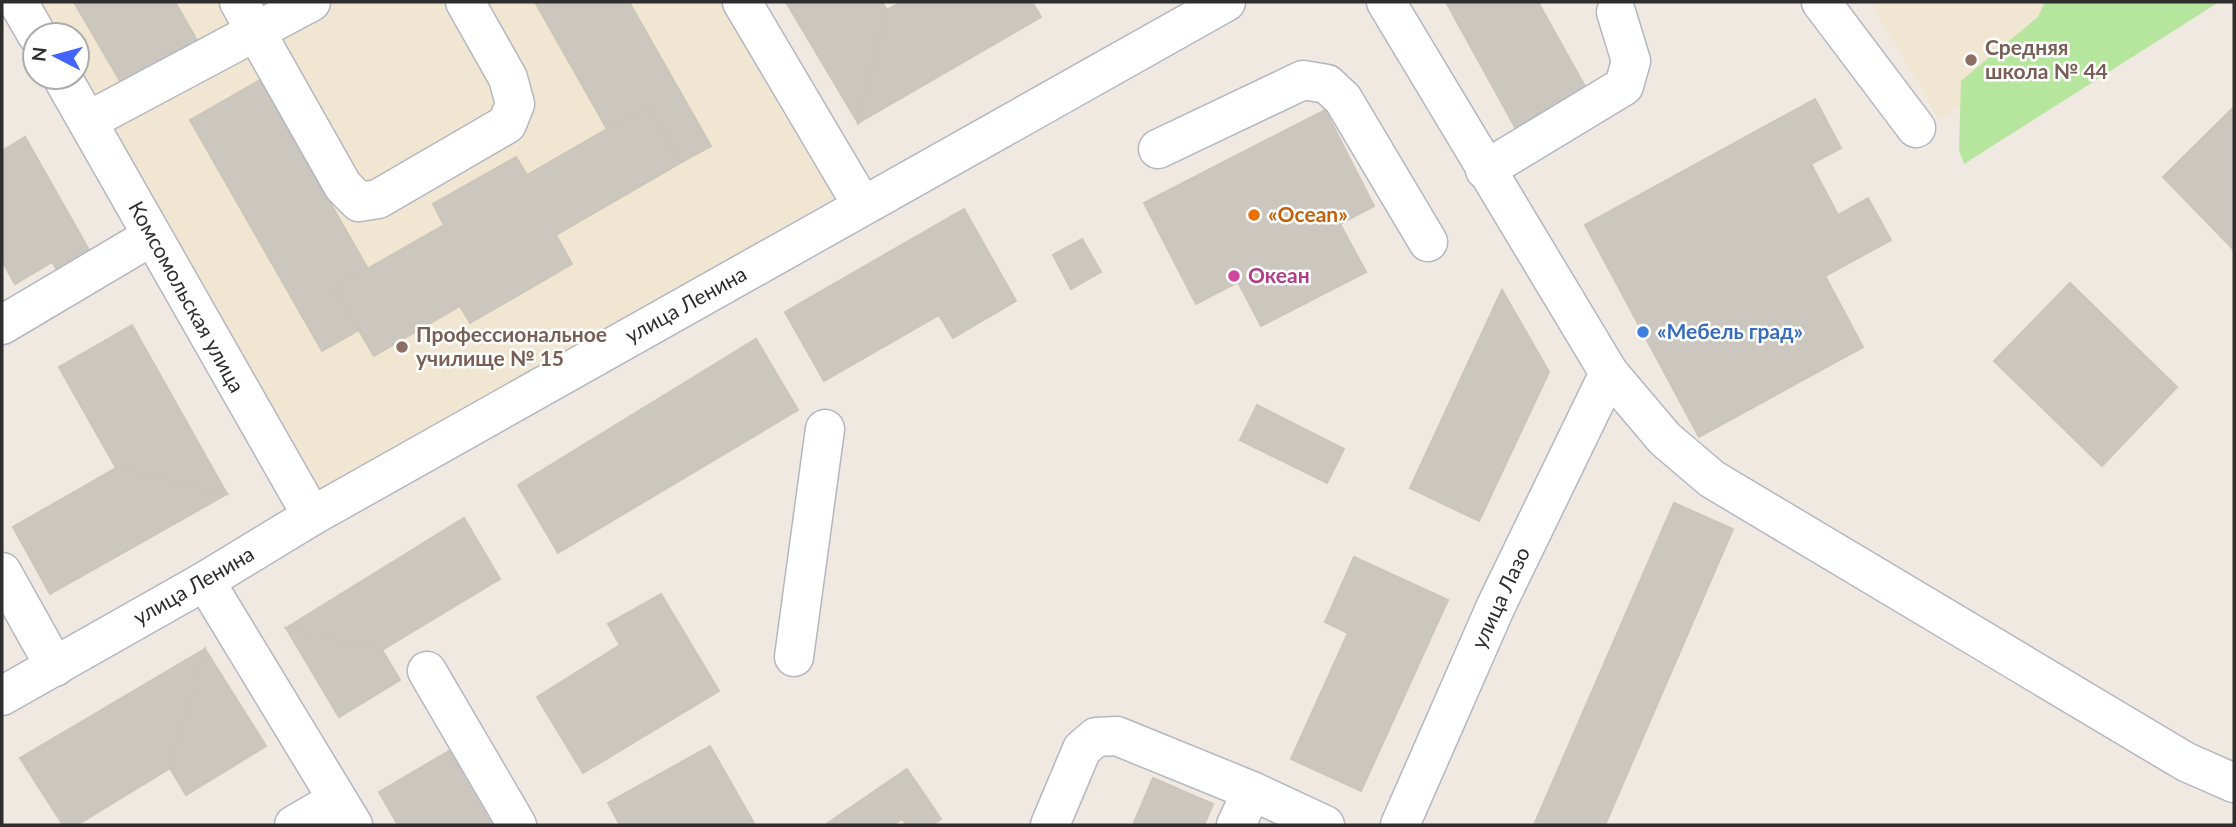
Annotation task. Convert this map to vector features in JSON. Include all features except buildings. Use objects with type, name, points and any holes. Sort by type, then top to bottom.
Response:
[{"type":"street","points":[[18,2],[29,21]]},
{"type":"street","points":[[88,121],[247,17],[311,2]]},
{"type":"street","points":[[247,17],[343,186],[359,202],[377,199],[507,124],[515,104],[508,78],[465,2]]},
{"type":"street","points":[[742,2],[862,205]]},
{"type":"street","name":"улица Ленина","points":[[2,696],[205,581],[312,516],[1227,2]]},
{"type":"street","points":[[1386,2],[1609,373],[1665,439],[1712,479],[2186,762],[2234,783]]},
{"type":"street","points":[[1821,2],[1916,128]]},
{"type":"street","points":[[1485,170],[1624,86],[1631,61],[1616,12]]},
{"type":"street","points":[[1158,149],[1303,80],[1327,84],[1343,99],[1428,242]]},
{"type":"street","name":"Комсомольская улица","points":[[70,91],[312,516]]},
{"type":"street","points":[[2,325],[152,236]]},
{"type":"street","name":"улица Лазо","points":[[1400,825],[1496,606],[1609,373]]},
{"type":"street","points":[[794,657],[825,429]]},
{"type":"street","points":[[2,572],[55,667]]},
{"type":"street","points":[[205,581],[345,813],[294,825]]},
{"type":"street","points":[[427,671],[517,825]]},
{"type":"street","points":[[1050,825],[1082,749],[1096,737],[1117,736],[1252,791],[1325,825]]},
{"type":"street","points":[[1236,825],[1252,791]]},
{"type":"shaded area","name":"Профессиональное училище № 15","points":[[36,2],[720,2],[836,196],[314,498],[85,91],[91,91],[91,21],[46,21]]},
{"type":"shaded area","name":"Средняя школа № 44","points":[[1871,2],[2137,2],[1939,119]]},
{"type":"green space","points":[[2045,2],[2219,2],[1964,164],[1959,150],[1961,81],[2038,17]]},
{"type":"place","name":"Средняя школа № 44","points":[[1971,60]]},
{"type":"place","name":"«Оcean»","points":[[1254,215]]},
{"type":"place","name":"Океан","points":[[1234,276]]},
{"type":"place","name":"«Мебель град»","points":[[1643,332]]},
{"type":"place","name":"Профессиональное училище № 15","points":[[402,347]]}]
